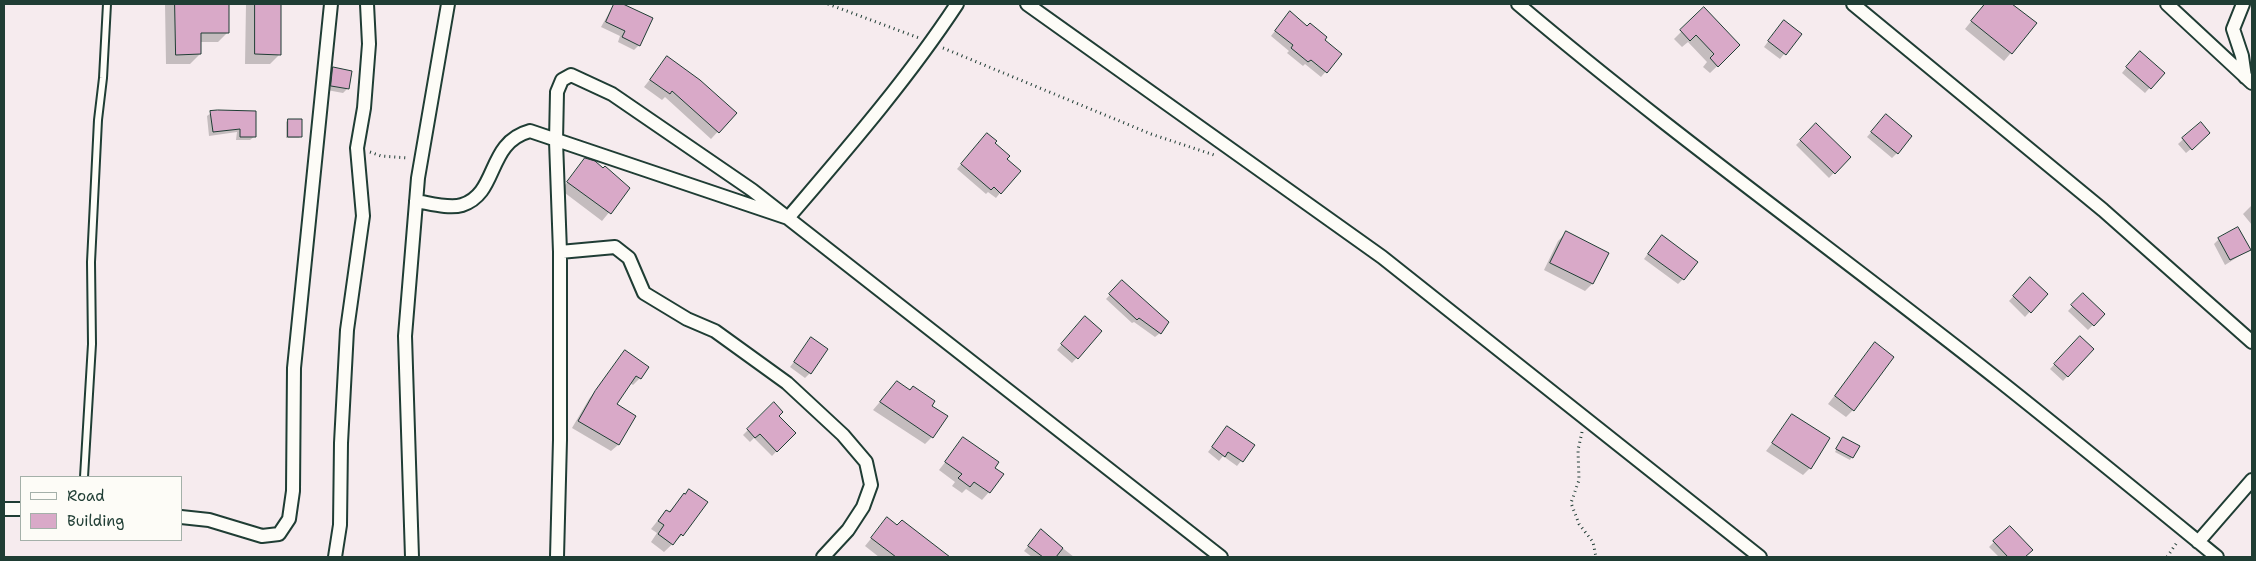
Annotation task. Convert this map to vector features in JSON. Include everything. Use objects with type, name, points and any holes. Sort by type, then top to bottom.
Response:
[{"type":"street","points":[[182,518],[209,520],[262,536],[279,534],[289,519],[293,491],[294,368],[331,4]]},
{"type":"street","points":[[335,557],[340,525],[341,443],[347,330],[363,216],[357,148],[364,108],[369,44],[367,4]]},
{"type":"street","points":[[412,557],[405,336],[421,159],[448,4]]},
{"type":"street","points":[[788,218],[860,134],[931,43],[956,4]]},
{"type":"street","points":[[1027,4],[1382,257],[1760,557]]},
{"type":"street","points":[[1518,4],[1559,39],[1765,200],[2002,382],[2217,557]]},
{"type":"street","points":[[1853,4],[2103,210],[2252,342]]},
{"type":"street","points":[[2166,4],[2249,80]]},
{"type":"street","points":[[2243,4],[2233,29],[2249,80]]},
{"type":"street","points":[[557,557],[560,440],[560,252],[556,141],[557,92],[562,80],[571,75],[612,94],[646,116],[788,218],[1221,557]]},
{"type":"street","points":[[416,201],[452,207],[462,205],[474,198],[491,176],[498,155],[506,144],[517,134],[530,131],[788,218]]},
{"type":"street","points":[[560,252],[615,248],[629,258],[644,293],[687,319],[715,331],[744,351],[787,383],[843,435],[866,462],[871,486],[863,508],[848,530],[823,557]]},
{"type":"street","points":[[2198,542],[2252,480]]},
{"type":"street","points":[[4,509],[20,509]]},
{"type":"lane","points":[[84,476],[92,344],[91,262],[97,129],[103,78],[107,4]]},
{"type":"path","points":[[828,4],[931,43],[1151,134],[1216,156]]},
{"type":"path","points":[[357,148],[381,156],[421,159]]},
{"type":"path","points":[[1585,418],[1578,450],[1579,480],[1571,503],[1579,524],[1594,542],[1596,557]]},
{"type":"path","points":[[2167,557],[2185,532]]},
{"type":"building","points":[[175,4],[229,4],[229,33],[201,33],[201,54],[176,55]]},
{"type":"building","points":[[255,4],[281,4],[281,55],[255,54]]},
{"type":"building","points":[[614,4],[623,4],[653,18],[640,46],[622,37],[625,31],[606,22]]},
{"type":"building","points":[[1985,4],[2012,4],[2037,23],[2012,54],[1971,21]]},
{"type":"building","points":[[1704,7],[1740,45],[1718,67],[1710,58],[1714,54],[1696,35],[1690,41],[1680,30]]},
{"type":"building","points":[[1290,11],[1307,26],[1310,23],[1327,37],[1325,40],[1342,54],[1327,73],[1311,60],[1308,62],[1291,48],[1293,45],[1275,31]]},
{"type":"building","points":[[1784,20],[1802,34],[1786,55],[1768,41]]},
{"type":"building","points":[[2140,51],[2165,73],[2151,89],[2126,67]]},
{"type":"building","points":[[667,56],[700,80],[737,113],[719,133],[672,91],[670,94],[650,80]]},
{"type":"building","points":[[333,67],[352,71],[349,89],[331,86]]},
{"type":"building","points":[[210,111],[256,111],[256,137],[240,137],[240,129],[213,132]]},
{"type":"building","points":[[1886,114],[1912,136],[1898,154],[1871,132]]},
{"type":"building","points":[[288,119],[302,119],[302,137],[288,137]]},
{"type":"building","points":[[2201,122],[2210,133],[2192,150],[2182,138]]},
{"type":"building","points":[[1816,123],[1851,157],[1835,174],[1800,140]]},
{"type":"building","points":[[987,133],[1010,156],[1007,159],[1021,171],[1001,194],[994,187],[991,190],[961,164]]},
{"type":"building","points":[[585,158],[595,161],[603,168],[605,166],[630,188],[611,214],[567,182]]},
{"type":"building","points":[[2238,227],[2251,250],[2230,260],[2218,238]]},
{"type":"building","points":[[1566,231],[1609,253],[1593,284],[1550,263]]},
{"type":"building","points":[[1662,235],[1698,262],[1684,280],[1648,254]]},
{"type":"building","points":[[2030,277],[2048,294],[2031,313],[2013,296]]},
{"type":"building","points":[[1122,280],[1169,322],[1161,334],[1139,318],[1137,320],[1109,294]]},
{"type":"building","points":[[2083,293],[2105,314],[2094,326],[2071,305]]},
{"type":"building","points":[[1085,316],[1102,331],[1078,359],[1061,344]]},
{"type":"building","points":[[2080,336],[2094,349],[2068,377],[2054,364]]},
{"type":"building","points":[[811,337],[828,349],[811,374],[794,362]]},
{"type":"building","points":[[1875,342],[1894,357],[1854,411],[1835,396]]},
{"type":"building","points":[[625,350],[649,367],[641,379],[636,376],[617,404],[636,416],[619,445],[578,421],[595,391]]},
{"type":"building","points":[[897,381],[910,390],[913,386],[935,401],[932,406],[948,416],[933,438],[880,402]]},
{"type":"building","points":[[774,402],[783,412],[779,416],[796,433],[777,452],[760,434],[755,438],[747,429]]},
{"type":"building","points":[[1792,414],[1830,438],[1811,469],[1772,443]]},
{"type":"building","points":[[1227,426],[1255,445],[1243,462],[1228,452],[1225,457],[1212,447]]},
{"type":"building","points":[[963,437],[999,462],[995,468],[1004,474],[990,493],[974,482],[970,487],[958,478],[962,474],[945,462]]},
{"type":"building","points":[[1843,437],[1860,446],[1853,458],[1836,449]]},
{"type":"building","points":[[689,489],[708,502],[683,536],[681,534],[673,545],[658,534],[664,525],[658,521],[666,510],[670,512]]},
{"type":"building","points":[[887,517],[897,525],[902,520],[950,557],[896,557],[871,538]]},
{"type":"building","points":[[2010,526],[2033,550],[2025,557],[2008,557],[1993,541]]},
{"type":"building","points":[[1041,529],[1063,548],[1056,557],[1043,557],[1028,546]]}]
